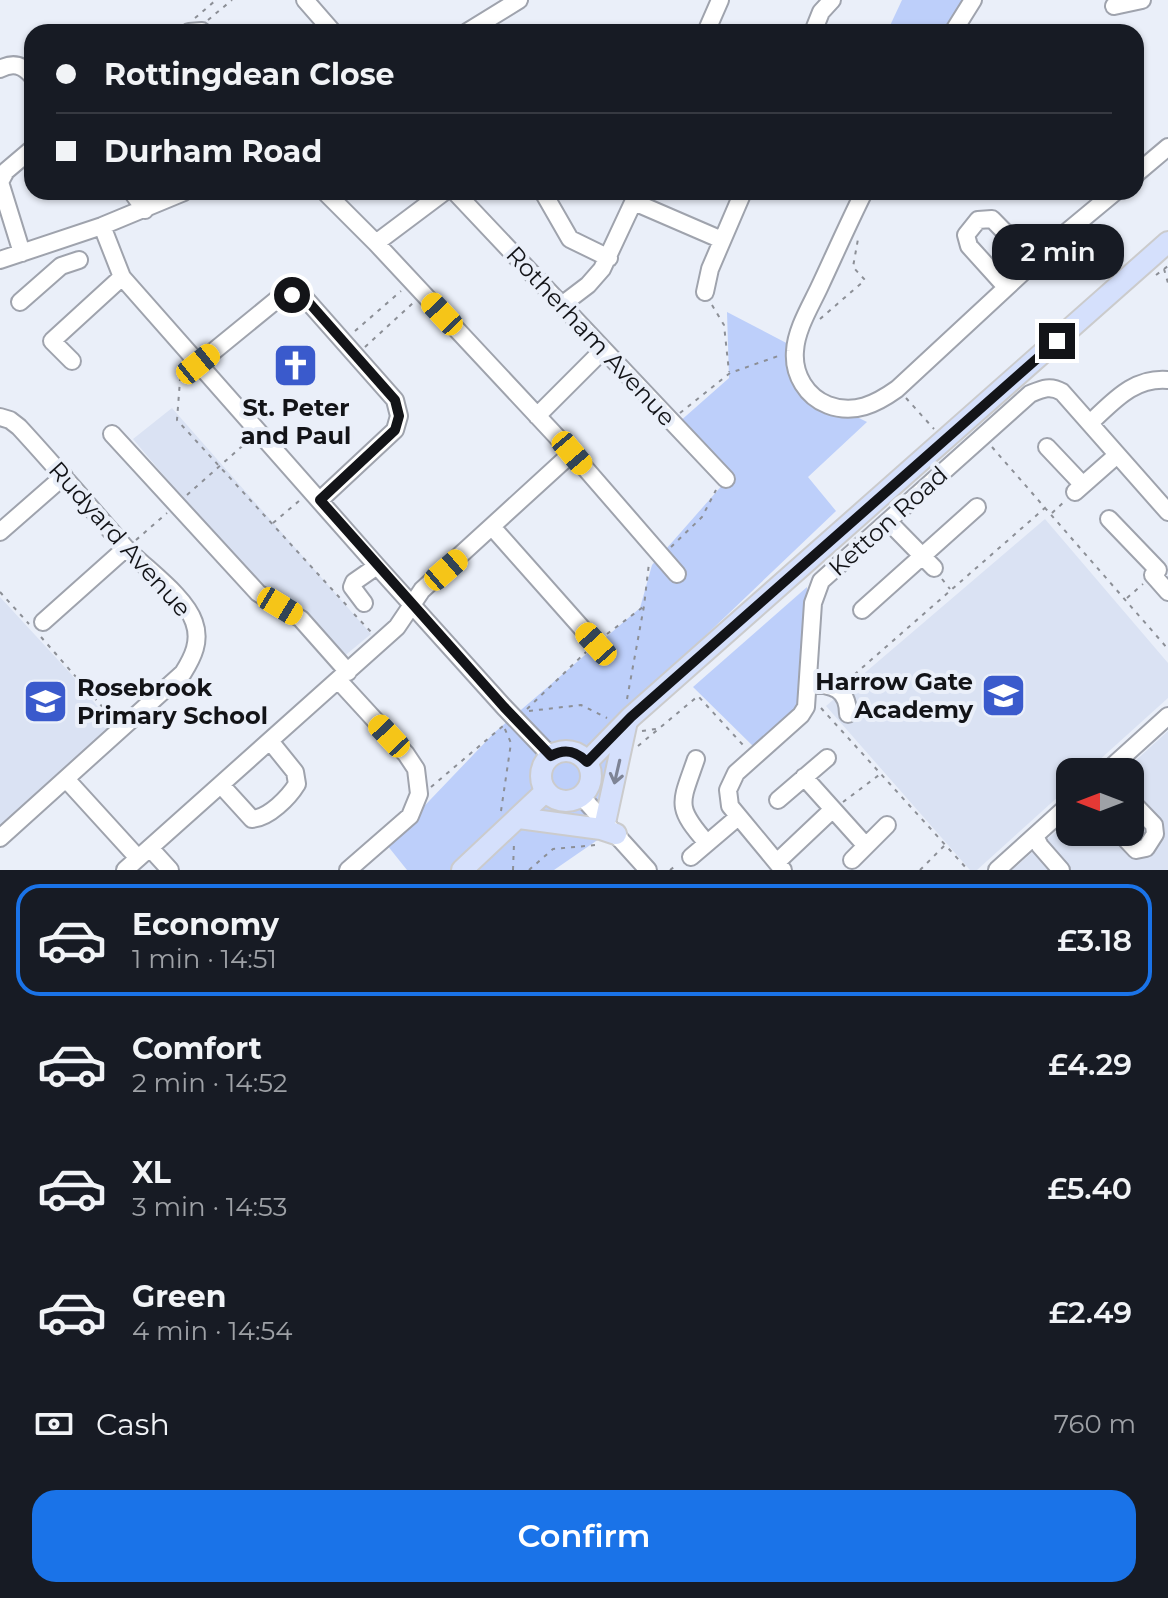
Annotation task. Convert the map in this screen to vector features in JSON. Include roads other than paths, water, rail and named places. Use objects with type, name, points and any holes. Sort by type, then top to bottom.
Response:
[{"type":"main road","points":[[587,762],[622,719],[1168,242]]},
{"type":"main road","points":[[519,818],[610,828],[622,719]]},
{"type":"main road","points":[[558,752],[572,752],[587,762],[590,783],[581,796],[566,801],[546,791],[541,775],[543,766],[551,756],[558,752]]},
{"type":"main road","points":[[462,870],[546,791]]},
{"type":"street","points":[[305,0],[326,24]]},
{"type":"street","points":[[480,24],[519,0]]},
{"type":"street","points":[[710,24],[720,0]]},
{"type":"street","points":[[816,24],[821,12],[832,0]]},
{"type":"street","points":[[958,24],[973,0]]},
{"type":"street","points":[[0,69],[14,65],[24,69]]},
{"type":"street","points":[[1144,167],[1168,147]]},
{"type":"street","points":[[22,253],[0,182],[6,171],[24,156]]},
{"type":"street","points":[[138,200],[145,210]]},
{"type":"street","points":[[0,260],[102,226],[167,200]]},
{"type":"street","points":[[333,200],[572,453],[677,574]]},
{"type":"street","points":[[376,243],[433,200]]},
{"type":"street","name":"Rotherham Avenue","points":[[463,200],[726,479]]},
{"type":"street","points":[[548,200],[570,239],[609,258]]},
{"type":"street","points":[[563,304],[588,285],[609,258],[635,200]]},
{"type":"street","points":[[642,200],[722,240]]},
{"type":"street","points":[[705,292],[710,269],[740,200]]},
{"type":"street","points":[[860,200],[802,325],[794,351],[803,386],[815,400],[834,408],[858,409],[879,402],[897,389],[1101,200]]},
{"type":"street","points":[[1006,287],[969,246],[966,235],[978,220],[992,219],[1034,262]]},
{"type":"street","points":[[102,226],[122,277],[377,566],[519,714],[551,756]]},
{"type":"street","points":[[20,302],[72,262],[59,241]]},
{"type":"street","points":[[72,361],[52,341],[122,277]]},
{"type":"street","points":[[198,364],[280,297],[292,295],[304,297],[357,355],[395,400],[399,416],[395,430],[320,500]]},
{"type":"street","points":[[537,416],[602,351]]},
{"type":"street","points":[[1090,423],[1130,386],[1148,380],[1168,380]]},
{"type":"street","name":"Ketton Road","points":[[809,690],[816,591],[821,581],[1030,394],[1054,387],[1062,392],[1168,512]]},
{"type":"street","name":"Rudyard Avenue","points":[[0,417],[19,427],[126,548],[187,608],[197,636],[194,655],[183,673],[0,838]]},
{"type":"street","points":[[112,434],[258,593],[301,619],[416,769],[419,794],[410,816],[348,870]]},
{"type":"street","points":[[1047,447],[1079,488],[1117,455]]},
{"type":"street","points":[[125,870],[401,624],[422,590],[572,453]]},
{"type":"street","points":[[0,532],[64,476]]},
{"type":"street","points":[[862,610],[977,507]]},
{"type":"street","points":[[1109,519],[1160,569],[1168,592]]},
{"type":"street","points":[[888,521],[934,568]]},
{"type":"street","points":[[493,528],[596,643]]},
{"type":"street","points":[[43,623],[126,548]]},
{"type":"street","points":[[364,603],[352,587],[354,582],[377,566]]},
{"type":"street","points":[[832,810],[780,866],[730,806],[728,790],[736,773],[801,715],[809,690],[830,684],[843,692],[848,703],[848,714]]},
{"type":"street","points":[[1122,758],[1168,716]]},
{"type":"street","points":[[221,785],[252,819],[265,815],[293,790],[297,784],[295,772],[270,741]]},
{"type":"street","points":[[778,800],[827,758]]},
{"type":"street","points":[[696,759],[681,803],[689,822],[707,843]]},
{"type":"street","points":[[804,777],[866,846]]},
{"type":"street","points":[[66,779],[144,853],[170,870]]},
{"type":"street","points":[[581,796],[648,870]]},
{"type":"street","points":[[1132,846],[1136,850],[1146,848],[1161,834],[1144,815]]},
{"type":"street","points":[[691,857],[738,817]]},
{"type":"street","points":[[997,870],[1056,817]]},
{"type":"street","points":[[852,860],[887,825]]},
{"type":"street","points":[[1035,836],[1061,870]]},
{"type":"place","name":"St. Peter and Paul","points":[[296,365]]},
{"type":"place","name":"Harrow Gate Academy","points":[[1004,695]]},
{"type":"place","name":"Rosebrook Primary School","points":[[46,701]]}]
